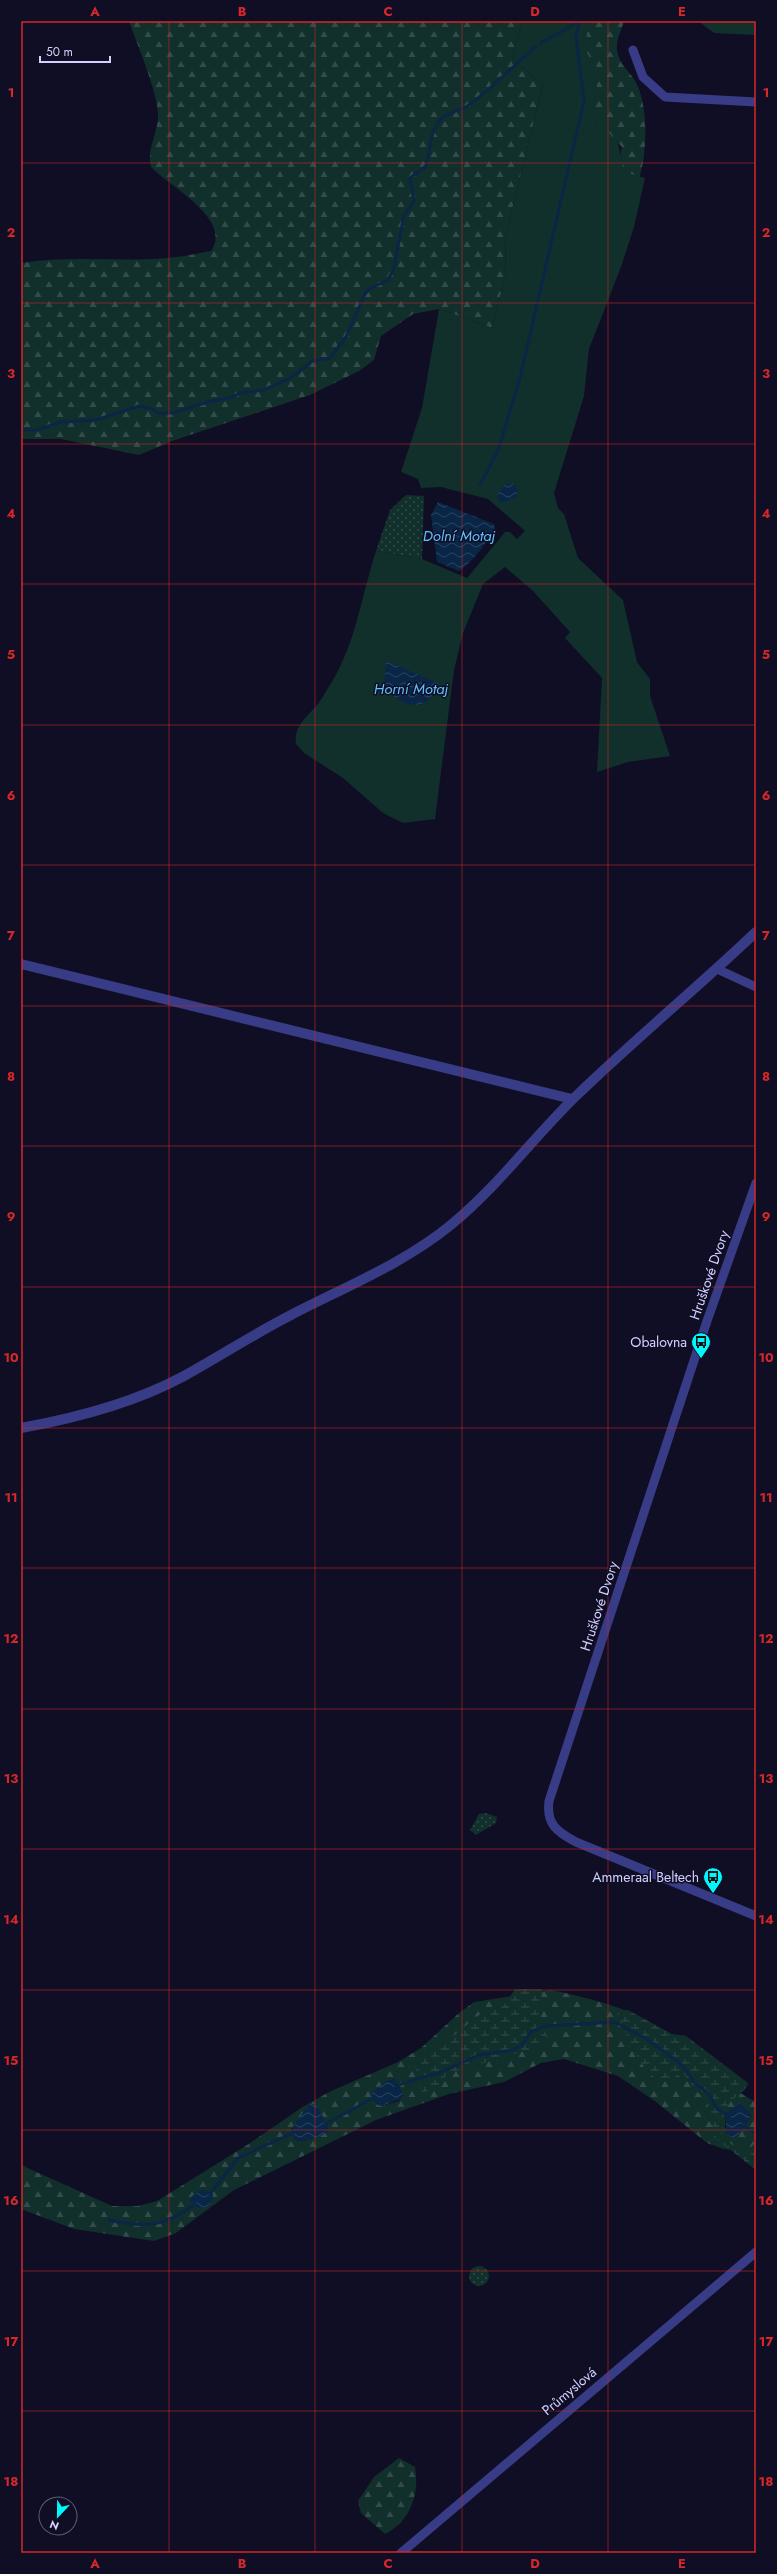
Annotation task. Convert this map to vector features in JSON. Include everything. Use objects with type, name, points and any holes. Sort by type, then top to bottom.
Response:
[{"type":"street","points":[[633,50],[643,77],[665,97],[756,102]]},
{"type":"street","points":[[21,1428],[94,1412],[176,1379],[271,1325],[422,1247],[452,1224],[483,1194],[572,1100],[624,1050],[717,970],[756,932]]},
{"type":"street","points":[[21,964],[572,1100]]},
{"type":"street","points":[[717,970],[756,987]]},
{"type":"street","name":"Hruškové Dvory","points":[[756,1183],[707,1321],[548,1801],[548,1818],[560,1833],[576,1842],[756,1916]]},
{"type":"street","name":"Průmyslová","points":[[401,2553],[756,2252]]},
{"type":"green space","points":[[129,21],[522,21],[512,58],[543,85],[506,234],[505,278],[492,328],[439,309],[413,314],[381,336],[374,360],[359,371],[310,395],[172,441],[139,455],[61,439],[21,439],[21,263],[67,259],[158,259],[211,251],[216,239],[214,227],[207,216],[196,204],[151,167],[151,147],[158,120],[157,104]]},
{"type":"green space","points":[[522,21],[590,21],[585,42],[589,56],[599,70],[593,115],[618,143],[624,172],[645,178],[634,227],[621,267],[589,349],[584,396],[554,493],[558,508],[564,514],[578,558],[623,600],[637,662],[650,679],[650,696],[670,756],[628,762],[597,772],[602,678],[565,638],[570,632],[532,590],[505,567],[483,584],[463,633],[454,670],[435,819],[403,823],[383,813],[343,778],[304,753],[296,744],[296,737],[297,731],[303,721],[322,698],[341,665],[358,617],[376,551],[422,559],[467,578],[505,532],[510,532],[517,539],[525,531],[488,499],[441,487],[421,488],[418,479],[401,472],[422,408],[439,309],[492,328],[505,278],[506,234],[543,85],[512,58]]},
{"type":"green space","points":[[591,21],[624,21],[618,39],[617,50],[621,63],[634,79],[639,89],[642,100],[645,127],[644,154],[640,176],[631,180],[618,166],[622,147],[609,137],[593,135],[574,29]]},
{"type":"green space","points":[[698,21],[756,21],[756,35],[714,33]]},
{"type":"green space","points":[[406,495],[424,496],[422,559],[376,551],[390,510]]},
{"type":"green space","points":[[486,1813],[497,1817],[496,1823],[476,1835],[470,1830],[479,1814]]},
{"type":"green space","points":[[515,1989],[542,1989],[540,2019],[549,2044],[448,2073],[437,2087],[422,2093],[415,2065],[432,2047],[451,2038],[477,2016],[505,2004]]},
{"type":"green space","points":[[551,1990],[620,2008],[646,2020],[669,2036],[730,2086],[756,2102],[756,2153],[724,2149],[707,2143],[656,2102],[618,2076],[564,2059],[541,2063],[504,2082],[449,2094],[376,2120],[234,2190],[176,2233],[154,2241],[74,2229],[21,2209],[21,2165],[112,2206],[138,2206],[157,2201],[247,2145],[301,2108],[329,2092],[398,2062],[421,2048],[459,2013],[474,2002]],"holes":[[[394,2079],[403,2096],[399,2101],[381,2106],[371,2094],[385,2082]],[[726,2113],[751,2115],[745,2127],[725,2128]],[[300,2120],[327,2133],[304,2141],[291,2129]]]},
{"type":"green space","points":[[616,2010],[628,2010],[672,2034],[686,2036],[748,2083],[747,2087],[726,2107],[721,2121],[721,2127],[727,2141],[746,2152],[756,2142],[756,2170],[714,2137],[706,2099],[695,2090],[684,2074],[664,2079],[657,2079],[651,2075],[633,2048]]},
{"type":"green space","points":[[479,2266],[486,2269],[489,2276],[486,2283],[479,2286],[472,2283],[469,2276],[472,2269]]},
{"type":"green space","points":[[399,2458],[415,2467],[416,2487],[411,2506],[407,2514],[394,2529],[385,2534],[361,2513],[358,2501],[374,2477]]},
{"type":"water","points":[[508,483],[516,485],[518,492],[515,498],[505,502],[500,502],[497,496],[501,488]]},
{"type":"water","name":"Dolní Motaj","points":[[438,502],[494,524],[495,529],[483,546],[470,562],[459,571],[437,562],[431,515]]},
{"type":"water","name":"Horní Motaj","points":[[386,661],[438,683],[433,693],[421,704],[414,705],[399,700],[384,688]]},
{"type":"water","points":[[394,2079],[403,2096],[401,2099],[381,2106],[376,2104],[371,2094],[385,2082]]},
{"type":"water","points":[[311,2103],[317,2106],[329,2128],[327,2133],[308,2140],[296,2141],[290,2134],[291,2131]]},
{"type":"water","points":[[739,2103],[749,2111],[750,2120],[739,2134],[733,2138],[726,2133],[726,2113]]},
{"type":"water","points":[[202,2189],[213,2194],[212,2202],[206,2207],[198,2208],[190,2201],[191,2197]]},
{"type":"waterway","points":[[541,43],[580,21]]},
{"type":"waterway","points":[[480,485],[499,448],[520,378],[584,101],[576,36],[580,21]]},
{"type":"waterway","points":[[21,430],[37,430],[61,422],[96,420],[139,406],[152,409],[158,413],[173,413],[211,401],[227,399],[241,393],[263,390],[289,379],[312,361],[330,358],[346,337],[365,294],[369,289],[388,280],[394,268],[404,215],[414,202],[410,178],[426,166],[431,140],[438,123],[448,114],[466,107],[478,98],[536,46]]},
{"type":"waterway","points":[[408,2082],[441,2072],[479,2055],[513,2050],[523,2044],[531,2032],[545,2026],[615,2022],[647,2039],[681,2064],[696,2084],[709,2094],[717,2109],[730,2116]]},
{"type":"waterway","points":[[396,2087],[403,2083]]},
{"type":"waterway","points":[[324,2125],[375,2097]]},
{"type":"waterway","points":[[742,2125],[756,2133]]},
{"type":"waterway","points":[[210,2194],[238,2158],[293,2133]]},
{"type":"waterway","points":[[109,2220],[144,2225],[154,2224],[174,2217],[195,2204]]},
{"type":"place","name":"Obalovna","points":[[701,1359]]},
{"type":"place","name":"Ammeraal Beltech","points":[[713,1894]]}]
